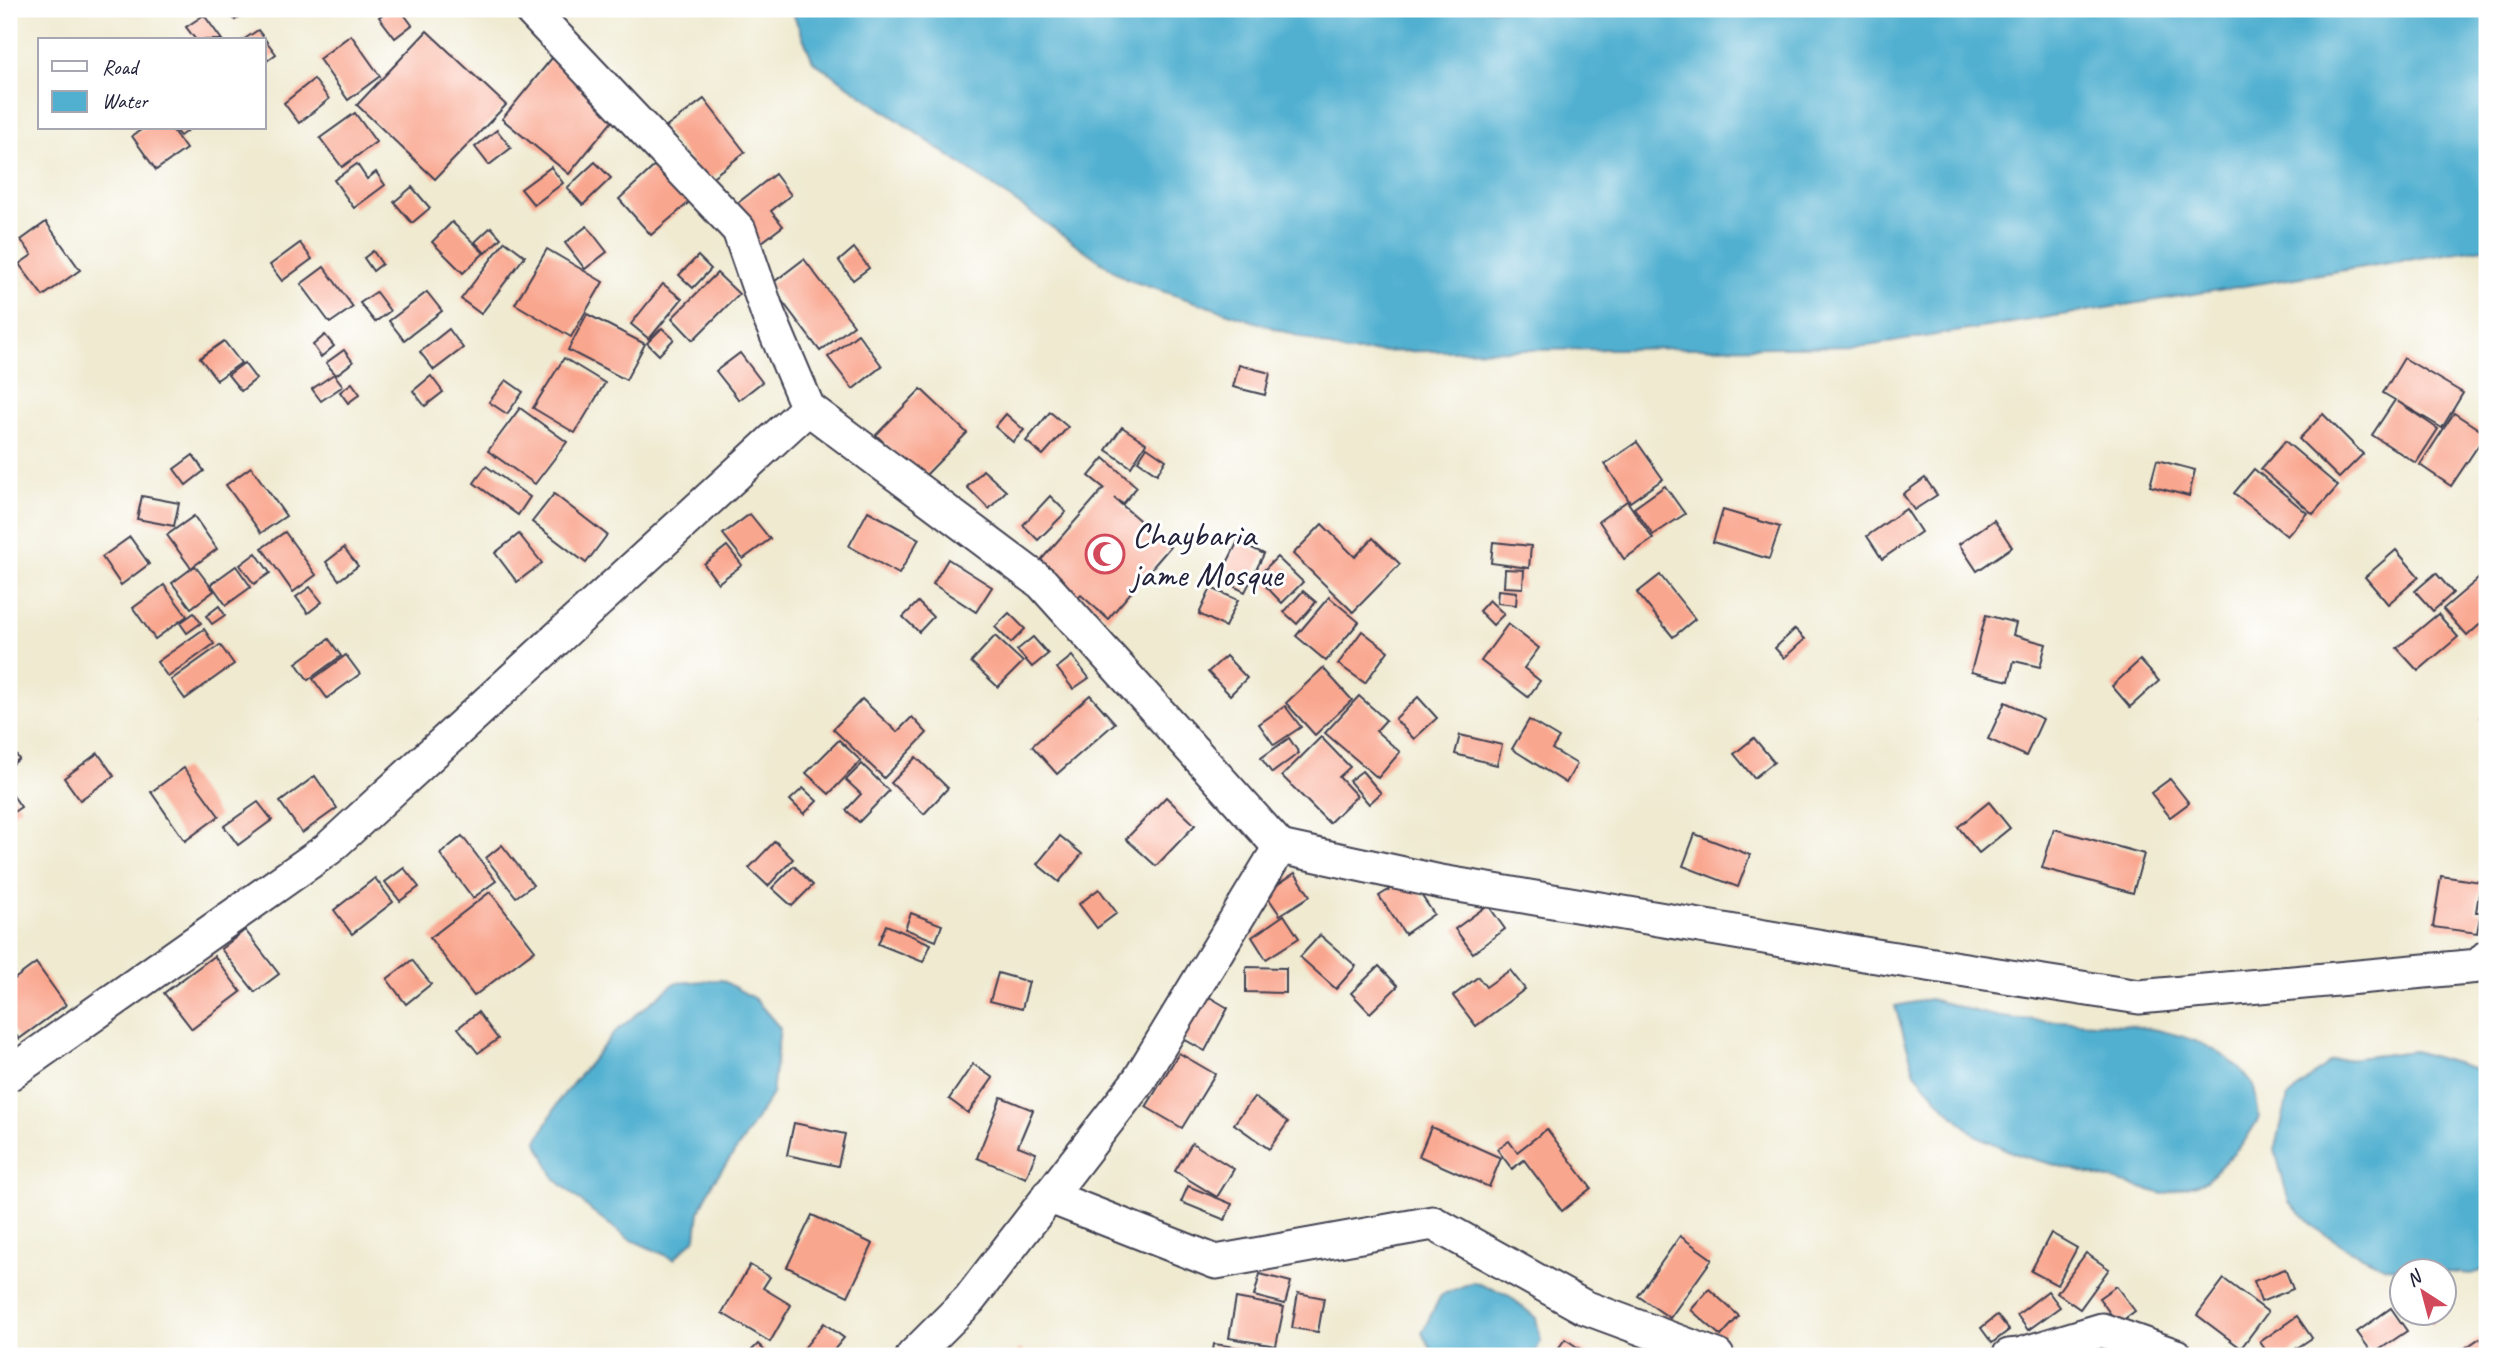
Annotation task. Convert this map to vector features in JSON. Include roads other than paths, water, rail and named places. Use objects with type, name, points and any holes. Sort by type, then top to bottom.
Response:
[{"type":"street","points":[[530,9],[739,230],[768,314],[808,408],[1042,583],[1280,847],[1441,882],[1870,955],[2139,997],[2479,966],[2487,957]]},
{"type":"street","points":[[9,1074],[328,849],[808,408]]},
{"type":"street","points":[[913,1356],[969,1300],[1139,1080],[1280,847]]},
{"type":"street","points":[[1048,1196],[1216,1262],[1433,1223],[1584,1307],[1717,1356]]},
{"type":"street","points":[[2009,1356],[2102,1330],[2176,1356]]},
{"type":"water","points":[[791,9],[2487,9],[2487,250],[2483,248],[1867,346],[1346,352],[1126,279],[813,61]]},
{"type":"water","points":[[722,980],[755,999],[780,1028],[772,1094],[713,1182],[699,1212],[696,1237],[674,1259],[627,1238],[592,1211],[555,1179],[537,1141],[560,1099],[615,1032],[675,983]]},
{"type":"water","points":[[1930,999],[2009,1018],[2139,1027],[2203,1044],[2230,1060],[2251,1082],[2256,1094],[2259,1118],[2244,1142],[2206,1181],[2164,1194],[2018,1155],[1975,1135],[1915,1073],[1895,1006]]},
{"type":"water","points":[[2414,1051],[2487,1072],[2487,1268],[2472,1274],[2458,1273],[2458,1256],[2388,1256],[2388,1267],[2385,1267],[2350,1250],[2314,1227],[2289,1202],[2275,1150],[2288,1097],[2331,1061]]},
{"type":"water","points":[[1473,1282],[1507,1294],[1536,1318],[1541,1341],[1533,1356],[1435,1356],[1422,1333],[1441,1295]]},
{"type":"place","name":"Chaybaria jame Mosque","points":[[1105,554]]}]
